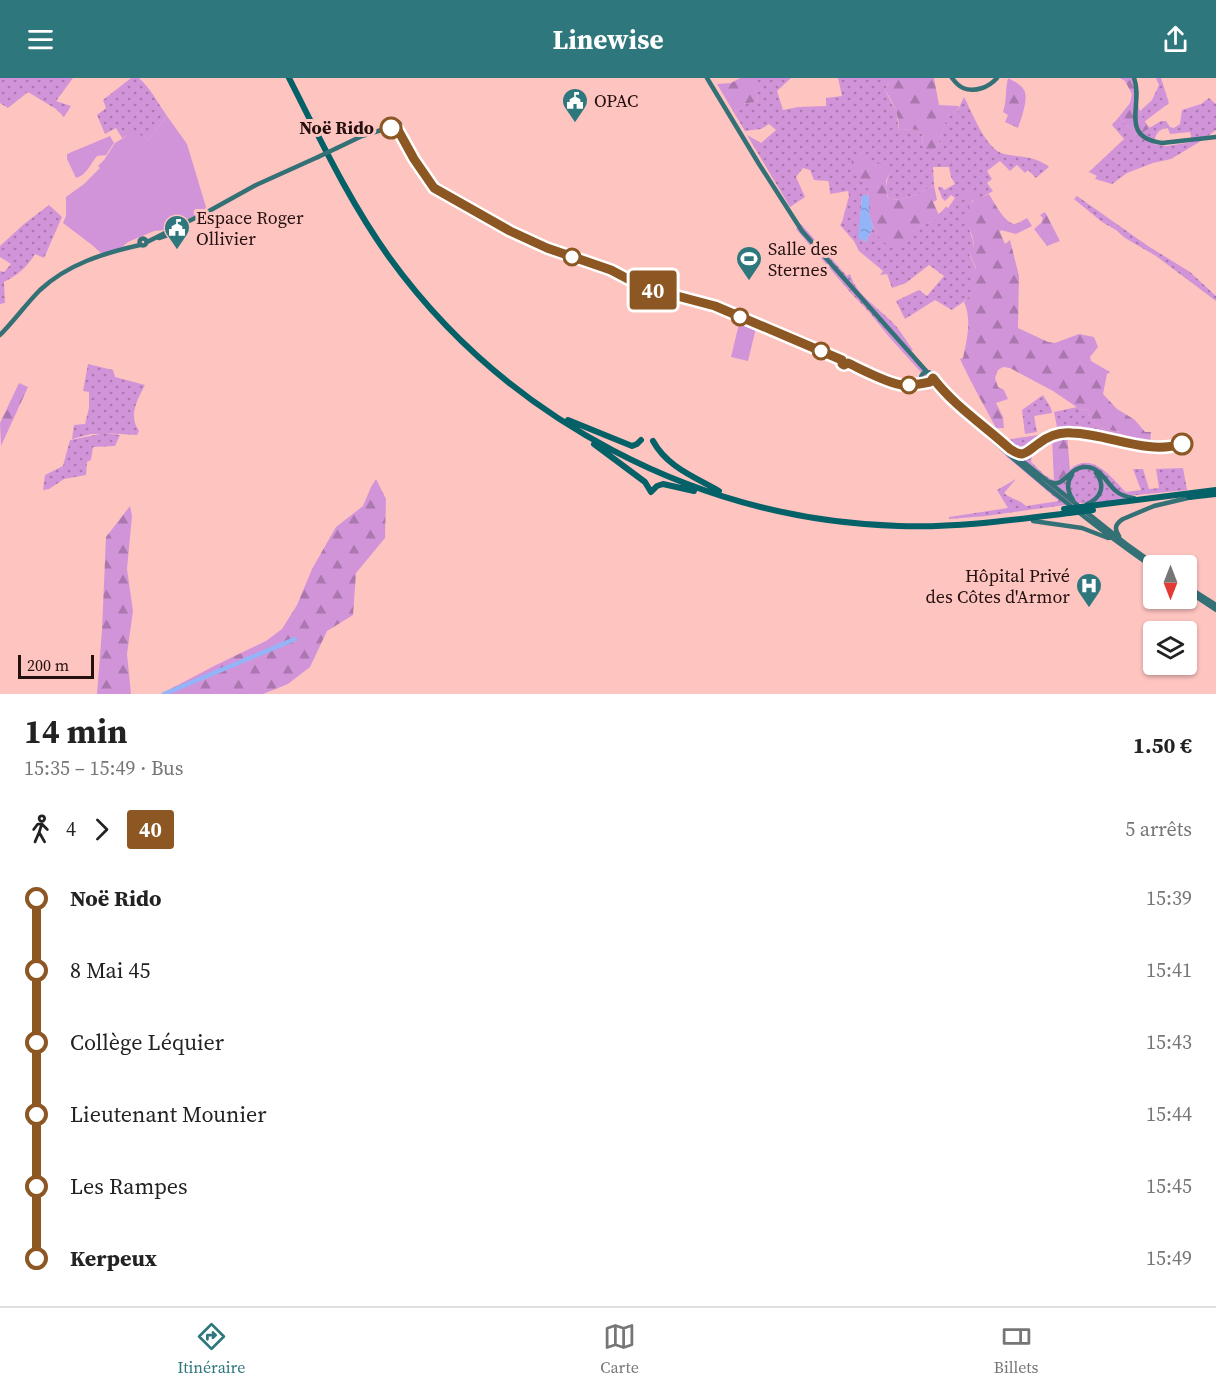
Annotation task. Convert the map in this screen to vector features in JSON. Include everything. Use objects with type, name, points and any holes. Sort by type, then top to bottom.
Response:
[{"type":"highway","points":[[291,79],[365,214],[385,245],[415,285],[487,360],[568,420],[614,447],[641,461],[721,494]]},
{"type":"highway","points":[[291,79],[358,210],[417,293],[494,371],[582,434],[638,464],[674,479],[786,513],[872,525],[941,526],[1015,519],[1140,500],[1216,492]]},
{"type":"highway","points":[[568,420],[632,446],[641,440]]},
{"type":"highway","points":[[582,434],[645,482],[651,492],[663,484],[721,494],[800,512],[837,517],[882,521],[958,521],[1067,511],[1077,506],[1090,507],[1195,497],[1216,492]]},
{"type":"highway","points":[[652,441],[666,460],[721,494]]},
{"type":"highway","points":[[1015,519],[1033,521]]},
{"type":"main road","points":[[709,78],[802,231],[916,360],[924,373],[922,381],[929,383],[944,394],[1003,449],[1080,514],[1131,552]]},
{"type":"main road","points":[[952,78],[962,88],[971,90],[991,84],[997,78]]},
{"type":"main road","points":[[1134,78],[1137,95],[1134,109],[1135,122],[1144,137],[1153,142],[1162,143],[1216,138]]},
{"type":"main road","points":[[0,335],[38,292],[72,267],[140,244],[141,239],[149,240],[170,232],[256,185],[362,136],[391,127]]},
{"type":"main road","points":[[924,373],[931,374],[943,391],[1021,460],[1143,557]]},
{"type":"main road","points":[[929,383],[933,378]]},
{"type":"main road","points":[[1003,449],[1021,460]]},
{"type":"main road","points":[[1045,480],[1058,484],[1076,469],[1088,467],[1099,472],[1122,495],[1140,500]]},
{"type":"main road","points":[[1077,506],[1069,494],[1068,481],[1075,472],[1086,469],[1098,475],[1102,486],[1090,507]]},
{"type":"main road","points":[[1125,543],[1117,534],[1117,524],[1120,521],[1154,507],[1195,497]]},
{"type":"main road","points":[[1033,521],[1089,530],[1143,560]]},
{"type":"main road","points":[[1197,594],[1216,608]]},
{"type":"main road","points":[[1197,597],[1216,608]]},
{"type":"green space","points":[[0,78],[73,78],[56,101],[71,106],[64,117],[56,109],[28,92],[8,108],[0,103]]},
{"type":"green space","points":[[131,78],[139,78],[143,82],[167,116],[148,140],[134,132],[122,138],[116,128],[105,134],[97,115],[106,108],[103,100]]},
{"type":"green space","points":[[740,78],[754,79],[758,99],[755,102],[742,104],[742,109],[733,111],[717,84],[731,83]]},
{"type":"green space","points":[[753,78],[791,78],[777,91],[783,110],[826,106],[826,98],[842,96],[838,78],[889,78],[885,90],[896,111],[899,130],[915,129],[922,133],[923,146],[937,148],[948,113],[957,112],[964,97],[980,130],[997,151],[1033,159],[1049,167],[1036,178],[1028,170],[1025,173],[1017,165],[1010,171],[1000,161],[987,171],[992,179],[987,183],[993,191],[977,200],[971,191],[969,226],[974,250],[969,253],[976,269],[973,274],[972,292],[967,299],[952,310],[935,300],[905,319],[896,301],[919,290],[927,296],[944,276],[929,265],[906,283],[892,288],[887,274],[880,275],[883,271],[859,251],[854,241],[840,225],[849,196],[848,191],[830,194],[828,181],[814,180],[810,170],[803,168],[796,177],[805,197],[790,207],[747,135],[761,143],[776,130],[769,124],[761,129],[745,131],[733,111],[742,109],[742,104],[755,102],[758,99]],"holes":[[[933,167],[949,167],[955,184],[944,190],[938,187],[945,201],[951,195],[955,198],[948,208],[946,207],[932,221],[905,234],[878,236],[873,227],[866,242],[859,238],[862,195],[867,195],[868,188],[857,174],[890,173],[886,187],[890,200],[908,197],[934,185]]]},
{"type":"green space","points":[[889,78],[934,78],[939,105],[959,106],[957,112],[948,114],[937,148],[927,150],[923,146],[922,133],[915,129],[899,130],[895,109],[885,90]]},
{"type":"green space","points":[[1008,78],[1021,86],[1026,98],[1018,128],[1005,122],[1008,115],[1003,112]]},
{"type":"green space","points":[[1120,78],[1132,78],[1142,116],[1150,128],[1136,136],[1119,117],[1130,103],[1132,94],[1125,81]]},
{"type":"green space","points":[[1156,78],[1161,78],[1169,103],[1144,122],[1140,111],[1152,100],[1159,85]]},
{"type":"green space","points":[[1209,98],[1216,104],[1216,130],[1201,141],[1171,159],[1127,173],[1112,184],[1095,179],[1097,176],[1089,172],[1124,139],[1112,125],[1119,117],[1136,136],[1161,121],[1166,121],[1170,127],[1174,128],[1180,124],[1182,110],[1201,104]],"holes":[[[1168,128],[1170,134],[1190,132],[1192,142],[1167,146],[1153,144],[1161,130]]]},
{"type":"green space","points":[[167,116],[187,144],[206,207],[204,211],[164,230],[154,231],[102,254],[63,223],[66,216],[66,197],[100,168],[98,166],[115,143],[134,131],[148,140]]},
{"type":"green space","points":[[110,136],[114,143],[106,155],[97,156],[86,172],[76,178],[67,154]]},
{"type":"green space","points":[[852,157],[866,158],[891,167],[886,181],[887,196],[890,200],[914,196],[934,185],[937,200],[933,202],[939,215],[906,234],[904,242],[894,245],[884,243],[874,229],[870,218],[868,188],[851,170]]},
{"type":"green space","points":[[971,190],[977,199],[989,194],[1010,222],[1016,224],[1027,218],[1032,226],[1016,234],[1001,230],[1000,232],[1005,244],[1010,240],[1019,276],[1018,328],[1055,343],[1079,334],[1094,337],[1098,347],[1090,357],[1091,361],[1110,372],[1107,374],[1103,394],[1117,409],[1135,420],[1145,432],[1151,432],[1150,445],[1122,439],[1120,432],[1104,429],[1093,423],[1087,409],[1081,410],[1053,391],[1010,368],[1003,367],[998,370],[995,378],[998,387],[1004,390],[1008,399],[996,403],[1003,417],[1004,428],[996,428],[960,359],[963,358],[968,330],[968,316],[964,302],[972,291],[973,273],[976,268],[969,252],[974,250],[972,236],[962,217],[973,201],[967,196]]},
{"type":"green space","points":[[1077,196],[1148,246],[1190,272],[1216,296],[1216,301],[1156,256],[1102,222],[1074,199]]},
{"type":"green space","points":[[49,205],[62,217],[44,258],[35,254],[22,270],[4,282],[5,303],[0,304],[0,271],[4,272],[11,264],[0,257],[0,246]]},
{"type":"green space","points":[[1045,212],[1060,241],[1047,246],[1034,229],[1041,223],[1043,218],[1040,215]]},
{"type":"green space","points":[[801,224],[847,276],[850,274],[863,295],[896,326],[913,350],[911,351],[922,363],[1004,440],[1058,432],[1054,412],[1077,407],[1081,410],[1087,409],[1093,423],[1104,429],[1120,432],[1138,442],[1150,445],[1150,449],[1067,435],[1052,439],[1040,445],[1032,456],[1031,462],[1047,477],[1059,481],[1073,467],[1081,463],[1088,463],[1103,469],[1126,492],[1141,490],[1133,469],[1143,469],[1149,489],[1159,488],[1156,469],[1183,468],[1187,490],[1126,495],[1125,499],[949,519],[949,517],[1008,508],[997,490],[1016,479],[1004,493],[1026,506],[1059,501],[956,411],[796,229]]},
{"type":"green space","points":[[739,324],[756,328],[748,361],[731,357]]},
{"type":"green space","points":[[88,364],[113,370],[115,377],[145,385],[134,414],[139,431],[137,435],[104,433],[120,435],[115,446],[93,447],[91,460],[87,462],[86,475],[64,479],[49,489],[43,490],[45,475],[63,466],[70,440],[100,434],[72,439],[74,425],[85,424],[89,408],[89,392],[83,391]]},
{"type":"green space","points":[[19,383],[28,387],[1,446],[0,423]]},
{"type":"green space","points":[[1043,395],[1052,413],[1034,416],[1037,432],[1025,434],[1022,410]]},
{"type":"green space","points":[[1067,435],[1070,470],[1059,481],[1054,481],[1052,439]]},
{"type":"green space","points":[[376,479],[386,499],[385,538],[356,573],[353,615],[327,631],[310,667],[288,684],[263,694],[161,694],[266,641],[282,629],[297,605],[312,569],[336,527],[363,506]]},
{"type":"green space","points":[[130,506],[132,516],[127,569],[133,611],[127,654],[131,694],[97,694],[106,537]]},
{"type":"water","points":[[862,195],[867,195],[869,198],[869,213],[873,227],[866,242],[858,238]]},
{"type":"waterway","points":[[164,694],[295,639]]},
{"type":"bus line","name":"40","points":[[391,128],[398,130],[434,188],[510,231],[547,248],[611,270],[637,285],[715,306],[842,360],[844,365],[848,363],[900,385],[927,383],[933,378],[943,391],[1017,453],[1024,453],[1054,435],[1070,432],[1150,447],[1170,447],[1182,444]]},
{"type":"place","name":"OPAC","points":[[575,124]]},
{"type":"place","name":"Noë Rido","points":[[391,128]]},
{"type":"place","name":"Espace Roger Ollivier","points":[[177,251]]},
{"type":"place","name":"Salle des Sternes","points":[[749,282]]},
{"type":"place","name":"Hôpital Privé des Côtes d'Armor","points":[[1089,609]]}]
